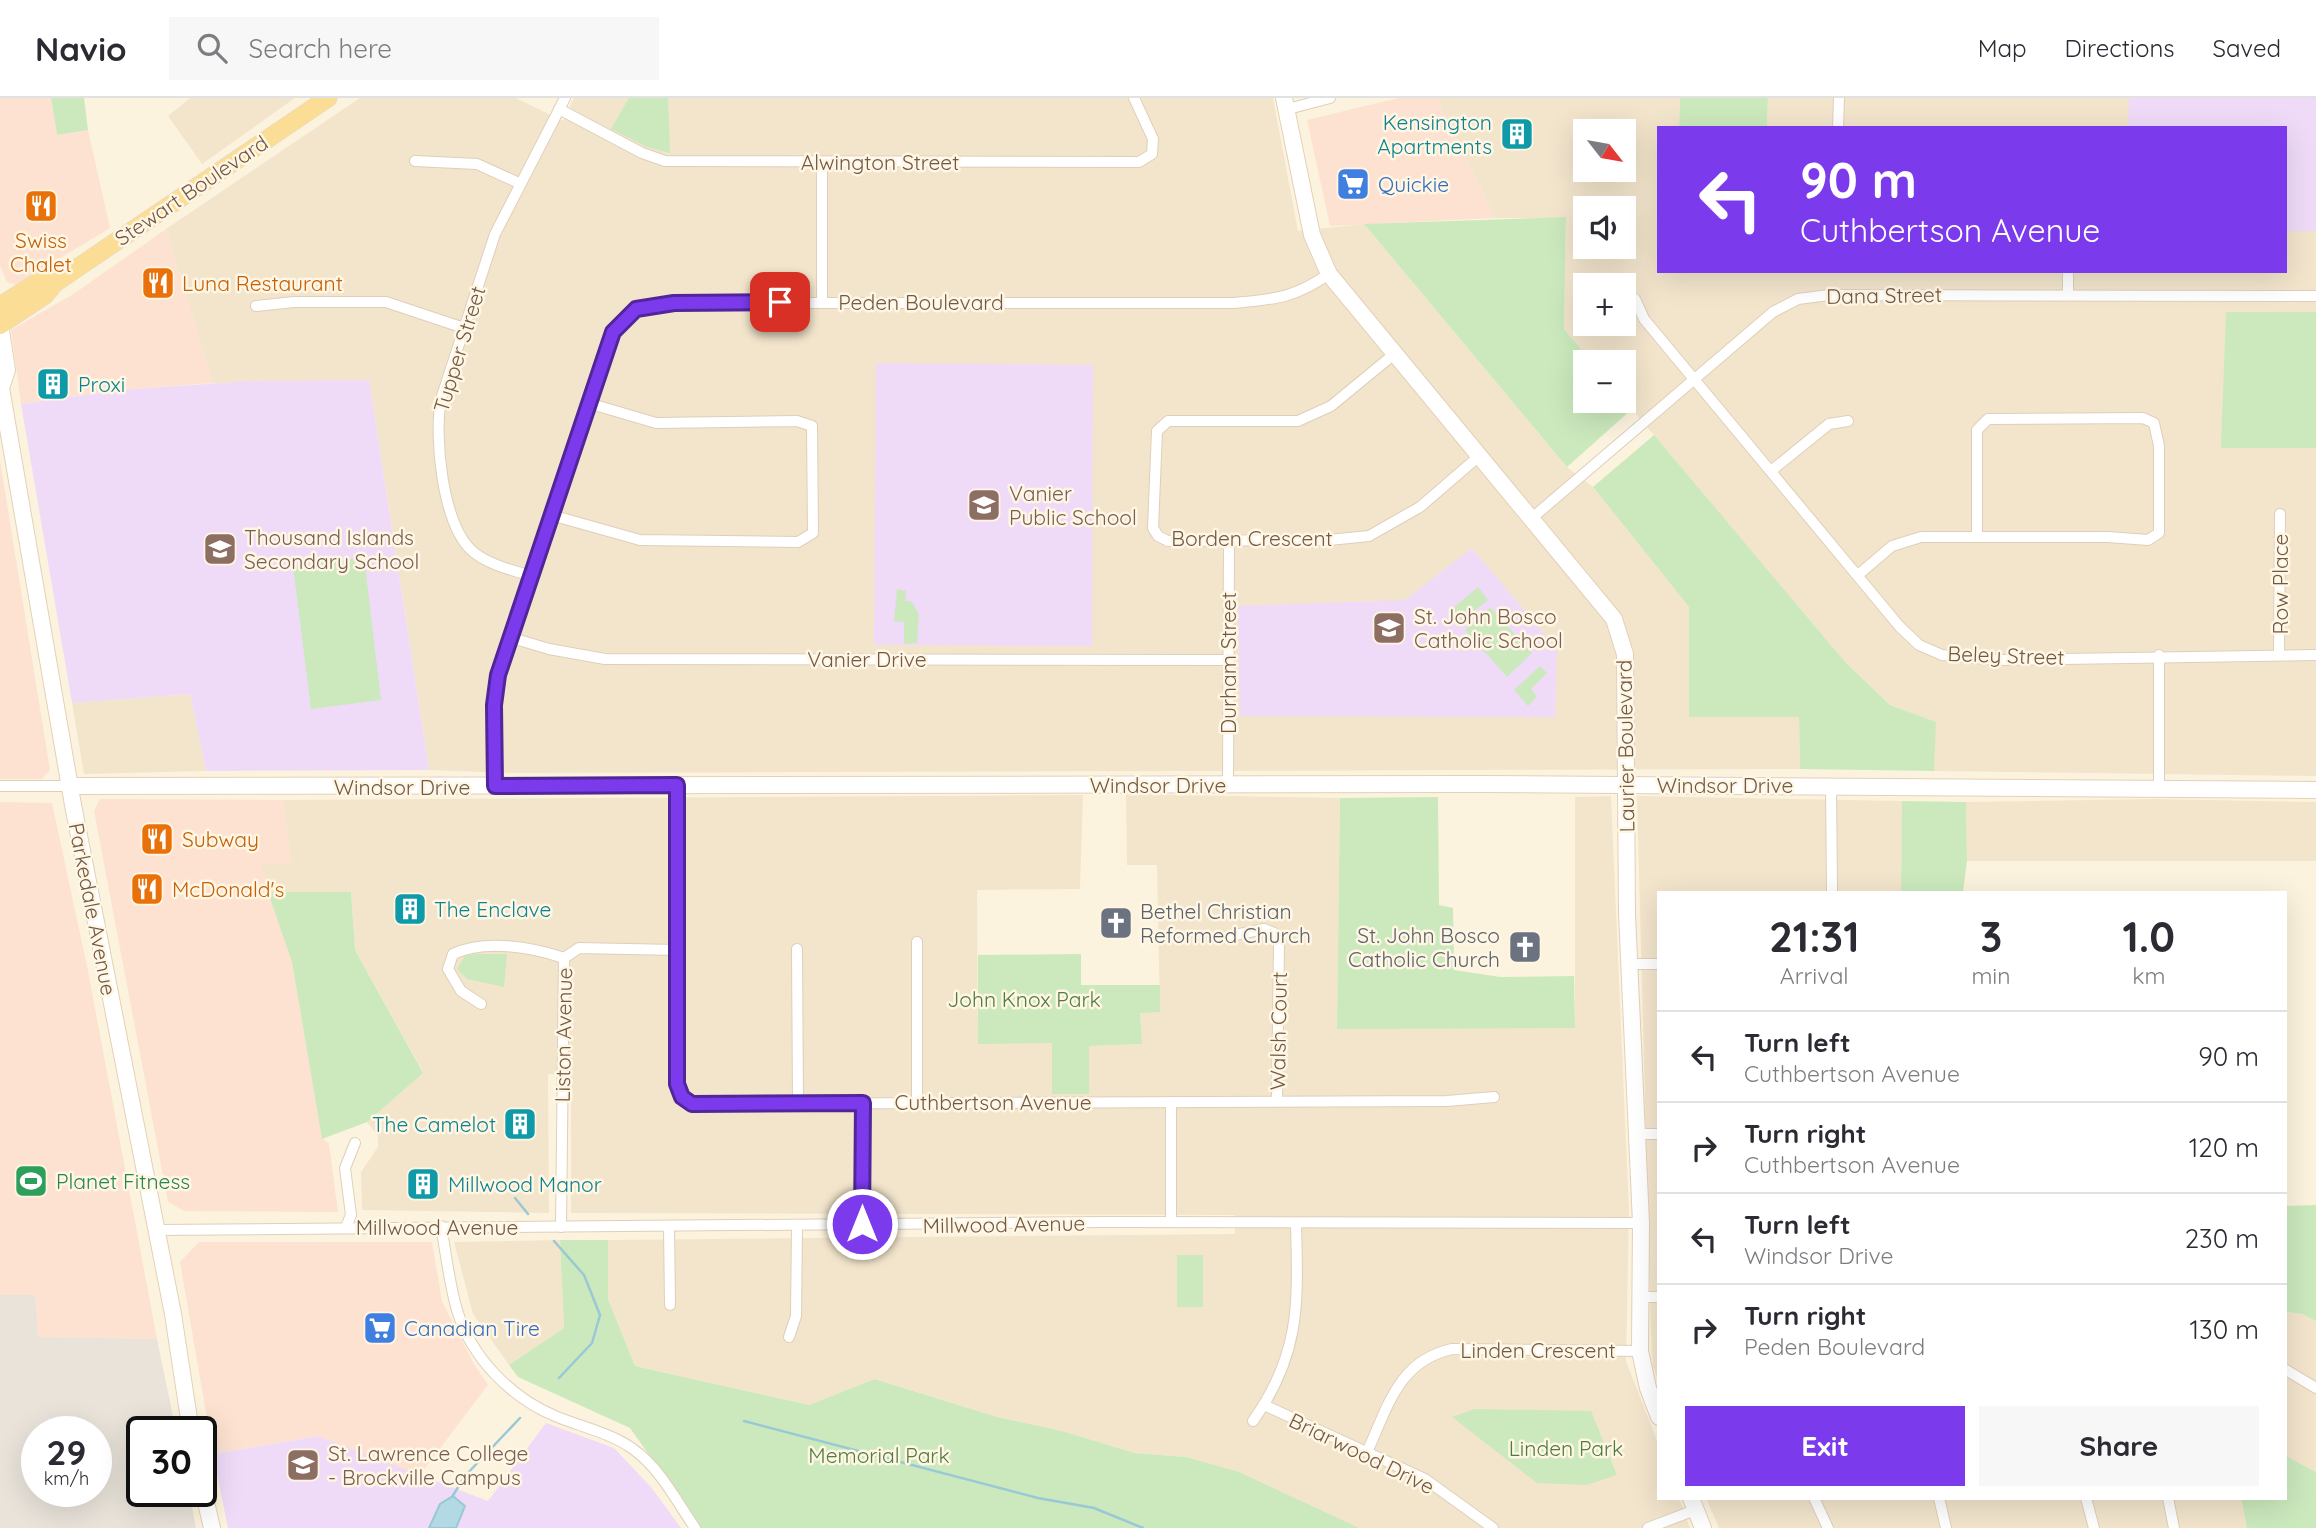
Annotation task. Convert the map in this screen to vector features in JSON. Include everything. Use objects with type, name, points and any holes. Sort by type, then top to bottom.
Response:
[{"type":"main road","name":"Stewart Boulevard","points":[[0,325],[45,295],[55,283],[328,98]]},
{"type":"main road","name":"Stewart Boulevard","points":[[0,306],[41,280],[55,283]]},
{"type":"street","name":"Tupper Street","points":[[529,575],[505,568],[471,550],[457,530],[449,505],[436,424],[441,399],[495,233],[565,98]]},
{"type":"street","name":"Alwington Street","points":[[559,109],[642,153],[665,161],[1139,162],[1152,154],[1153,139],[1135,98]]},
{"type":"street","points":[[1286,104],[1330,98]]},
{"type":"street","points":[[1838,126],[1839,98]]},
{"type":"street","name":"Laurier Boulevard","points":[[1286,104],[1312,234],[1329,274],[1393,355],[1614,619],[1625,654],[1629,964],[1641,1223],[1640,1351],[1647,1388],[1657,1412]]},
{"type":"street","points":[[415,161],[477,164],[519,183]]},
{"type":"street","points":[[822,162],[822,302]]},
{"type":"street","points":[[2068,273],[2068,294]]},
{"type":"street","name":"Peden Boulevard","points":[[495,786],[494,705],[498,675],[509,637],[613,332],[636,309],[674,303],[1233,303],[1283,298],[1302,291],[1329,274]]},
{"type":"street","name":"Dana Street","points":[[1532,519],[1773,313],[1798,299],[1829,295],[2316,296]]},
{"type":"street","name":"Beley Street","points":[[1636,301],[1644,319],[1695,381],[1900,627],[1919,645],[1942,655],[1997,660],[2159,655],[2316,655]]},
{"type":"street","points":[[256,306],[294,302],[386,302],[464,328]]},
{"type":"street","name":"Parkedale Avenue","points":[[0,325],[7,370],[1,384],[70,786],[180,1348],[189,1416]]},
{"type":"street","name":"Borden Crescent","points":[[1393,355],[1331,406],[1298,421],[1168,421],[1157,431],[1153,519],[1158,536],[1168,541],[1369,536],[1420,507],[1478,457]]},
{"type":"street","points":[[551,515],[640,540],[798,542],[813,533],[812,426],[797,421],[656,423],[588,403]]},
{"type":"street","points":[[1858,575],[1892,546],[1921,537],[2148,540],[2159,533],[2159,446],[2154,423],[2143,418],[1988,419],[1977,430],[1977,536]]},
{"type":"street","points":[[1770,471],[1829,424],[1848,421]]},
{"type":"street","name":"Row Place","points":[[2279,654],[2280,514]]},
{"type":"street","name":"Durham Street","points":[[1228,786],[1229,541]]},
{"type":"street","name":"Vanier Drive","points":[[509,637],[549,649],[605,659],[1227,660]]},
{"type":"street","points":[[2159,655],[2159,788]]},
{"type":"street","name":"Windsor Drive","points":[[0,786],[1625,784],[2316,790]]},
{"type":"street","name":"Cuthbertson Avenue","points":[[677,785],[677,1084],[682,1097],[692,1104],[1447,1101],[1494,1097]]},
{"type":"street","points":[[1831,785],[1832,891]]},
{"type":"street","name":"Walsh Court","points":[[1220,938],[1264,929],[1274,933],[1279,944],[1277,1100]]},
{"type":"street","points":[[917,942],[917,1102]]},
{"type":"street","points":[[481,1004],[461,991],[448,969],[453,954],[466,948],[532,948],[564,958]]},
{"type":"street","name":"Liston Avenue","points":[[561,1227],[564,958],[579,948],[677,950]]},
{"type":"street","points":[[797,949],[798,1103]]},
{"type":"street","points":[[1629,964],[1657,964]]},
{"type":"street","points":[[1171,1102],[1171,1222]]},
{"type":"street","points":[[862,1224],[863,1103]]},
{"type":"street","points":[[1638,1134],[1657,1134]]},
{"type":"street","points":[[346,1227],[351,1215],[345,1168],[355,1143]]},
{"type":"street","name":"Millwood Avenue","points":[[156,1230],[1171,1222],[1641,1223]]},
{"type":"street","points":[[1253,1421],[1264,1405],[1290,1347],[1296,1326],[1296,1224]]},
{"type":"street","points":[[441,1226],[457,1311],[487,1367],[526,1401],[554,1415],[610,1436],[633,1449],[650,1464],[695,1528]]},
{"type":"street","points":[[789,1337],[796,1316],[797,1226]]},
{"type":"street","points":[[669,1227],[670,1305]]},
{"type":"street","points":[[1640,1297],[1657,1297]]},
{"type":"street","name":"Linden Crescent","points":[[1367,1452],[1400,1381],[1416,1363],[1433,1353],[1452,1349],[1640,1351]]},
{"type":"street","points":[[2287,1371],[2316,1388]]},
{"type":"street","name":"Briarwood Drive","points":[[1264,1405],[1425,1479],[1493,1528]]},
{"type":"street","points":[[1815,1500],[1828,1528]]},
{"type":"street","points":[[1939,1500],[1946,1528]]},
{"type":"street","points":[[2087,1500],[2094,1528]]},
{"type":"street","points":[[2168,1500],[2174,1528]]},
{"type":"street","points":[[1648,1528],[1693,1504],[1703,1528]]},
{"type":"street","points":[[207,1507],[212,1528]]},
{"type":"shaded area","points":[[0,98],[51,98],[57,135],[88,130],[110,228],[16,285],[7,282],[0,266]]},
{"type":"shaded area","points":[[190,98],[295,98],[202,164],[168,116]]},
{"type":"shaded area","points":[[360,98],[516,98],[563,121],[574,98],[1273,98],[1298,231],[1364,224],[1567,467],[1593,487],[1689,607],[1689,717],[1799,717],[1800,769],[510,773],[429,770],[369,380],[213,383],[166,229]]},
{"type":"shaded area","points":[[1398,98],[1437,98],[1495,218],[1330,226],[1307,120]]},
{"type":"shaded area","points":[[1437,98],[1680,98],[1679,126],[1657,126],[1657,273],[2287,273],[2287,126],[1767,126],[1768,98],[2316,98],[2316,776],[1934,771],[1935,722],[1890,705],[1846,663],[1635,413],[1636,350],[1582,350],[1564,329],[1566,218],[1495,218]]},
{"type":"shaded area","points":[[2129,98],[2316,98],[2316,231],[2287,231],[2287,126],[2128,126]]},
{"type":"shaded area","points":[[166,229],[213,383],[118,390],[21,404],[11,330],[75,293]]},
{"type":"shaded area","name":"Vanier Public School","points":[[876,363],[1093,365],[1092,646],[874,645]]},
{"type":"shaded area","name":"Thousand Islands Secondary School","points":[[369,380],[429,770],[206,771],[190,694],[72,703],[21,404],[119,390],[249,381]]},
{"type":"shaded area","points":[[0,460],[50,770],[42,779],[0,779]]},
{"type":"shaded area","name":"St. John Bosco Catholic School","points":[[1472,548],[1557,649],[1555,717],[1240,716],[1238,606],[1405,600]]},
{"type":"shaded area","points":[[190,694],[206,771],[84,774],[72,703]]},
{"type":"shaded area","points":[[1126,794],[1340,798],[1337,1029],[1575,1027],[1575,797],[1611,796],[1629,1211],[1626,1361],[1657,1441],[1657,1500],[1680,1500],[1690,1528],[1359,1528],[1186,1457],[1135,1453],[1062,1431],[997,1417],[876,1379],[809,1405],[635,1366],[608,1299],[608,1240],[1235,1234],[1235,1215],[571,1213],[571,1075],[548,1074],[549,1213],[362,1210],[361,1172],[378,1147],[378,1136],[367,1122],[423,1072],[355,950],[351,892],[268,892],[260,864],[291,864],[283,800],[1083,795],[1080,889],[977,890],[978,1043],[1052,1043],[1089,1094],[1089,1046],[1141,1044],[1140,1012],[1160,1012],[1157,865],[1127,865]]},
{"type":"shaded area","points":[[1637,796],[1902,801],[1901,891],[1657,891],[1657,1377],[1653,1366]]},
{"type":"shaded area","points":[[100,799],[283,800],[292,864],[261,864],[292,962],[322,1138],[329,1144],[338,1212],[184,1211],[168,1202],[94,811]]},
{"type":"shaded area","points":[[2155,799],[2316,802],[2316,861],[1967,861],[1966,802]]},
{"type":"shaded area","points":[[0,802],[52,803],[88,971],[157,1339],[38,1337],[34,1295],[0,1295]]},
{"type":"shaded area","points":[[560,1240],[564,1328],[509,1365],[473,1314],[454,1242]]},
{"type":"shaded area","points":[[199,1242],[432,1242],[442,1301],[474,1364],[488,1385],[419,1476],[318,1436],[217,1453],[217,1416],[206,1416],[180,1262]]},
{"type":"shaded area","points":[[0,1295],[35,1295],[38,1337],[157,1339],[173,1416],[126,1416],[126,1507],[192,1507],[196,1528],[0,1528]]},
{"type":"shaded area","points":[[2287,1312],[2302,1314],[2316,1321],[2316,1472],[2287,1457]]},
{"type":"shaded area","name":"St. Lawrence College - Brockville Campus","points":[[546,1423],[614,1448],[651,1487],[681,1528],[228,1528],[217,1474],[217,1453],[318,1436],[488,1501]]},
{"type":"shaded area","points":[[1707,1500],[2241,1500],[2247,1528],[1719,1528]]},
{"type":"green space","points":[[51,98],[84,98],[88,130],[57,135]]},
{"type":"green space","points":[[629,98],[668,98],[670,153],[647,147],[611,129]]},
{"type":"green space","points":[[1680,98],[1768,98],[1767,126],[1679,126]]},
{"type":"green space","points":[[1566,217],[1564,329],[1582,350],[1573,350],[1573,413],[1628,413],[1567,467],[1364,224]]},
{"type":"green space","points":[[2226,312],[2316,312],[2316,448],[2221,448]]},
{"type":"green space","points":[[1654,435],[1846,663],[1890,705],[1936,722],[1934,771],[1800,769],[1799,717],[1689,717],[1689,607],[1593,487]]},
{"type":"green space","points":[[364,557],[381,700],[311,709],[293,566]]},
{"type":"green space","points":[[1478,587],[1488,600],[1462,621],[1452,609]]},
{"type":"green space","points":[[897,589],[906,591],[905,601],[911,601],[919,614],[917,643],[904,644],[904,622],[894,621]]},
{"type":"green space","points":[[1490,607],[1532,653],[1507,677],[1465,630]]},
{"type":"green space","points":[[1540,666],[1547,673],[1531,689],[1537,697],[1528,706],[1514,690]]},
{"type":"green space","points":[[1438,797],[1439,905],[1453,908],[1454,970],[1500,977],[1574,976],[1575,1028],[1337,1029],[1340,798]]},
{"type":"green space","points":[[1902,801],[1966,802],[1967,861],[1963,891],[1901,891]]},
{"type":"green space","points":[[268,892],[351,892],[355,950],[423,1073],[367,1122],[322,1139],[292,962]]},
{"type":"green space","points":[[507,954],[504,987],[467,979],[457,969],[465,956]]},
{"type":"green space","name":"John Knox Park","points":[[1081,954],[1081,985],[1160,985],[1160,1012],[1140,1013],[1142,1044],[1089,1046],[1089,1094],[1052,1094],[1052,1043],[978,1044],[978,955]]},
{"type":"green space","points":[[2316,1205],[2316,1321],[2302,1314],[2287,1312],[2287,1206]]},
{"type":"green space","name":"Memorial Park","points":[[560,1240],[608,1240],[608,1299],[635,1366],[809,1405],[875,1379],[997,1417],[1062,1431],[1135,1453],[1186,1457],[1239,1472],[1359,1528],[701,1528],[630,1428],[518,1377],[509,1365],[564,1328]]},
{"type":"green space","points":[[1177,1255],[1203,1255],[1203,1307],[1177,1307]]},
{"type":"green space","name":"Linden Park","points":[[1475,1409],[1591,1411],[1617,1475],[1586,1485],[1537,1483],[1452,1417]]},
{"type":"green space","points":[[2287,1457],[2316,1472],[2316,1528],[2247,1528],[2241,1500],[2287,1500]]},
{"type":"water","points":[[453,1496],[465,1506],[456,1528],[429,1528],[440,1504]]},
{"type":"waterway","points":[[515,1198],[528,1214]]},
{"type":"waterway","points":[[554,1241],[584,1275],[600,1315],[592,1343],[559,1378]]},
{"type":"waterway","points":[[452,1497],[465,1476],[520,1418]]},
{"type":"waterway","points":[[744,1421],[1038,1498],[1094,1508],[1143,1528]]},
{"type":"place","name":"Kensington Apartments","points":[[1517,134]]},
{"type":"place","name":"Quickie","points":[[1353,184]]},
{"type":"place","name":"Swiss Chalet","points":[[41,206]]},
{"type":"place","name":"Luna Restaurant","points":[[158,283]]},
{"type":"place","name":"Proxi","points":[[53,384]]},
{"type":"place","name":"Vanier Public School","points":[[984,505]]},
{"type":"place","name":"Thousand Islands Secondary School","points":[[220,549]]},
{"type":"place","name":"St. John Bosco Catholic School","points":[[1389,628]]},
{"type":"place","name":"Subway","points":[[157,839]]},
{"type":"place","name":"McDonald's","points":[[147,889]]},
{"type":"place","name":"The Enclave","points":[[410,909]]},
{"type":"place","name":"Bethel Christian Reformed Church","points":[[1116,923]]},
{"type":"place","name":"St. John Bosco Catholic Church","points":[[1525,947]]},
{"type":"place","name":"The Camelot","points":[[520,1124]]},
{"type":"place","name":"Planet Fitness","points":[[31,1181]]},
{"type":"place","name":"Millwood Manor","points":[[423,1184]]},
{"type":"place","name":"Canadian Tire","points":[[380,1328]]},
{"type":"place","name":"St. Lawrence College - Brockville Campus","points":[[303,1465]]},
{"type":"route","points":[[780,302],[674,303],[636,309],[613,332],[529,575],[498,675],[494,705],[495,786],[677,785],[677,1084],[682,1097],[692,1104],[863,1103],[862,1224]]}]
